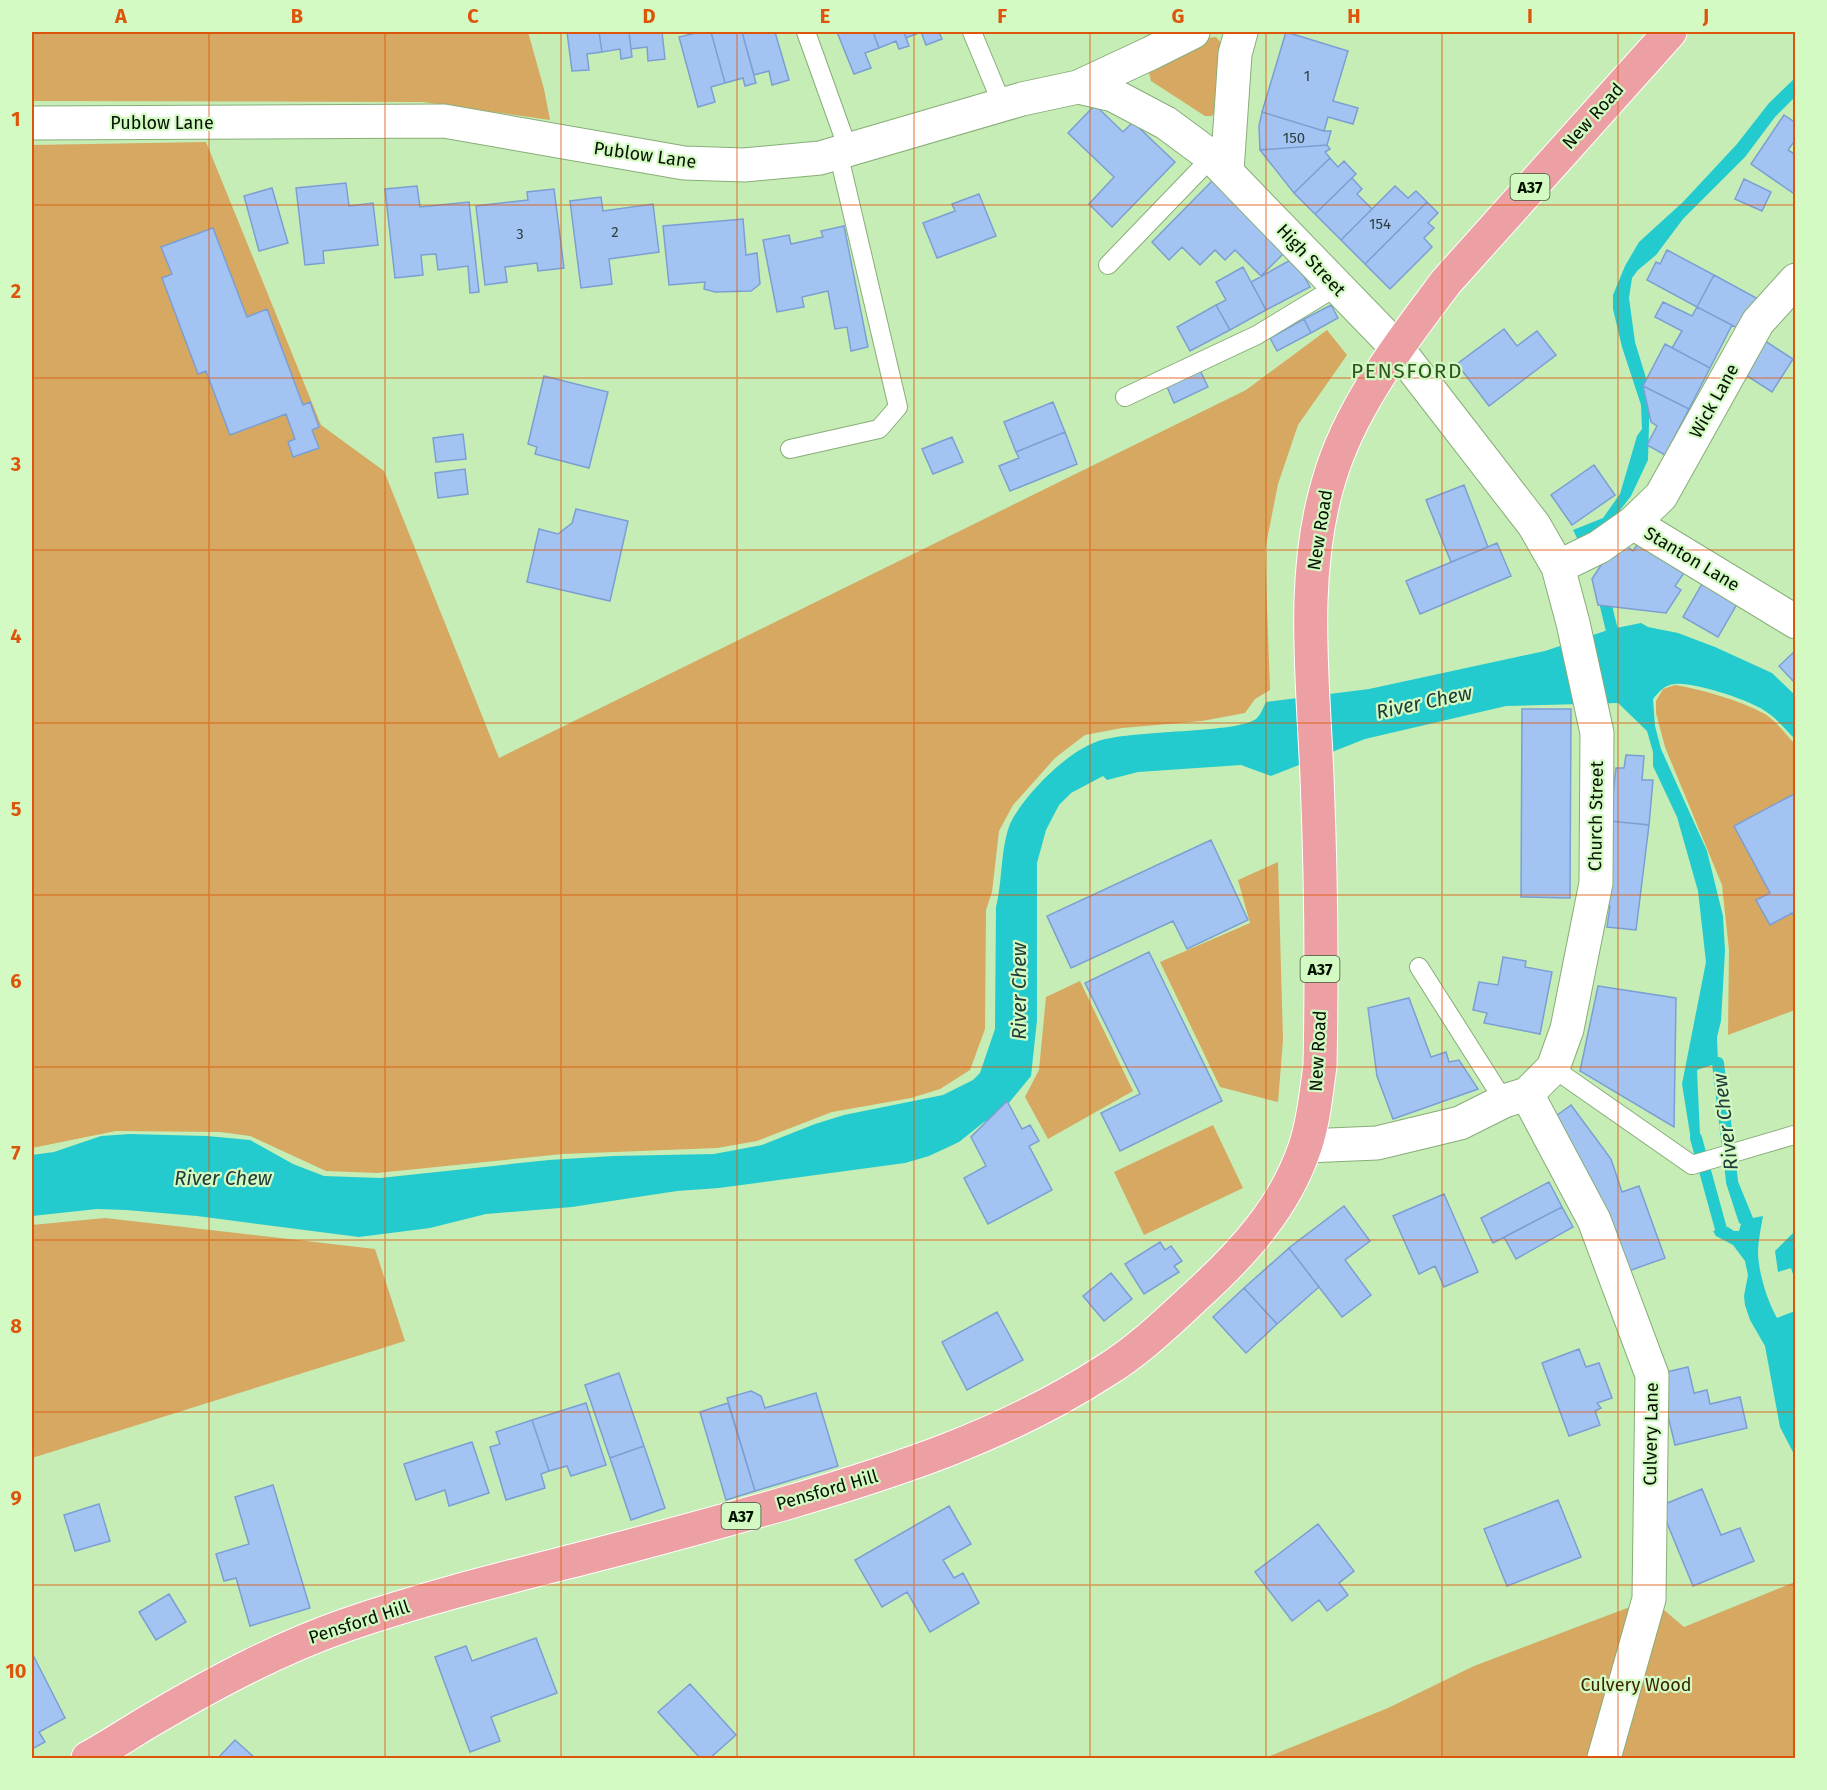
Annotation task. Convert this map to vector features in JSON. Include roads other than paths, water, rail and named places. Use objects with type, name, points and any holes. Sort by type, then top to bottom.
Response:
[{"type":"highway","name":"New Road","points":[[1306,1146],[1315,1108],[1320,1066],[1312,596],[1318,523],[1329,478],[1340,447],[1356,416],[1397,348],[1446,282],[1670,32]]},
{"type":"highway","name":"Pensford Hill","points":[[88,1758],[202,1691],[300,1642],[389,1611],[479,1584],[612,1551],[849,1485],[946,1451],[1026,1416],[1122,1360],[1209,1285],[1239,1255],[1278,1205],[1306,1146]]},
{"type":"street","points":[[1078,87],[1193,32]]},
{"type":"street","points":[[1220,164],[1235,54],[1241,32]]},
{"type":"street","name":"Publow Lane","points":[[32,123],[444,121],[684,163],[744,165],[820,158],[1002,104],[1078,87],[1113,95],[1166,123],[1220,164]]},
{"type":"street","name":"High Street","points":[[1220,164],[1397,348]]},
{"type":"street","name":"Wick Lane","points":[[1633,523],[1661,496],[1758,322],[1796,280]]},
{"type":"street","name":"Church Street","points":[[1306,1146],[1377,1143],[1460,1124],[1516,1098],[1553,1068],[1567,1029],[1596,883],[1596,726],[1558,567],[1534,525],[1397,348]]},
{"type":"street","name":"Stanton Lane","points":[[1558,567],[1599,547],[1633,523],[1796,621]]},
{"type":"street","name":"Culvery Lane","points":[[1516,1098],[1594,1220],[1652,1375],[1649,1599],[1604,1758]]},
{"type":"lane","points":[[790,449],[879,429],[898,407],[843,151],[806,32]]},
{"type":"lane","points":[[972,32],[1002,104]]},
{"type":"lane","points":[[1108,265],[1220,164]]},
{"type":"lane","points":[[1125,397],[1257,334],[1336,287]]},
{"type":"lane","points":[[1419,967],[1516,1098]]},
{"type":"lane","points":[[1553,1068],[1692,1165],[1794,1135]]},
{"type":"water","points":[[1795,78],[1795,97],[1775,117],[1745,157],[1683,219],[1656,255],[1632,278],[1629,298],[1635,342],[1650,391],[1648,460],[1631,496],[1611,522],[1577,538],[1573,530],[1603,518],[1620,494],[1637,436],[1642,429],[1641,405],[1622,347],[1613,309],[1613,295],[1625,266],[1639,242],[1683,202],[1737,144],[1769,103]]},
{"type":"water","name":"River Chew","points":[[1641,623],[1648,627],[1678,633],[1715,647],[1772,673],[1795,695],[1795,739],[1761,708],[1709,689],[1675,684],[1663,689],[1653,699],[1655,726],[1661,749],[1707,851],[1723,916],[1725,951],[1721,1021],[1717,1037],[1718,1063],[1697,1070],[1700,1135],[1691,1140],[1682,1084],[1706,962],[1698,891],[1677,817],[1653,766],[1653,752],[1647,731],[1618,703],[1506,706],[1365,739],[1271,776],[1241,765],[1138,772],[1107,780],[1103,776],[1071,793],[1059,805],[1046,830],[1037,863],[1037,1020],[1031,1076],[999,1115],[984,1122],[959,1142],[929,1156],[905,1163],[719,1188],[677,1191],[572,1207],[486,1214],[430,1228],[359,1237],[197,1216],[126,1210],[97,1209],[32,1216],[32,1155],[54,1152],[101,1136],[130,1134],[207,1136],[250,1140],[293,1164],[324,1176],[380,1178],[549,1160],[714,1154],[762,1145],[844,1115],[943,1095],[973,1080],[980,1073],[995,1029],[996,907],[1009,827],[1020,807],[1038,785],[1084,747],[1111,738],[1132,735],[1230,727],[1257,718],[1266,702],[1369,689],[1545,651],[1611,629]]},
{"type":"water","name":"River Chew","points":[[1737,1179],[1753,1218],[1763,1216],[1758,1254],[1762,1278],[1770,1303],[1777,1318],[1795,1311],[1795,1456],[1780,1427],[1765,1346],[1750,1320],[1745,1305],[1744,1296],[1748,1275],[1745,1261],[1733,1245],[1716,1236],[1713,1231],[1728,1227],[1739,1231],[1741,1224],[1726,1183]]},
{"type":"water","points":[[1795,1231],[1795,1280],[1791,1268],[1778,1272],[1775,1251]]},
{"type":"waterway","points":[[1606,606],[1615,643]]},
{"type":"waterway","name":"River Chew","points":[[1718,1063],[1732,1181]]},
{"type":"waterway","name":"River Chew","points":[[1696,1138],[1721,1229]]},
{"type":"district","name":"PENSFORD","points":[[1407,371]]},
{"type":"park label","name":"Culvery Wood","points":[[1636,1685]]}]
